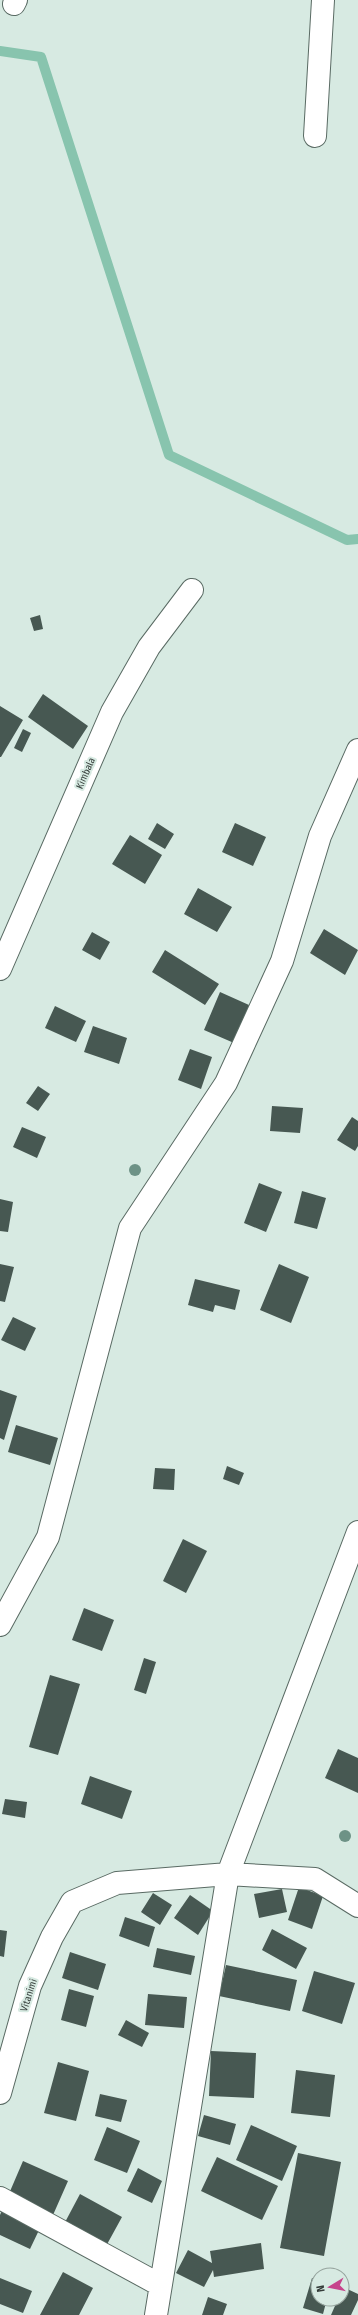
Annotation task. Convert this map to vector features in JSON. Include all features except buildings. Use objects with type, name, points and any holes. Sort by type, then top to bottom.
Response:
[{"type":"street","points":[[315,136],[323,0]]},
{"type":"street","name":"Kimbala","points":[[0,969],[112,712],[149,647],[192,590]]},
{"type":"street","points":[[0,1625],[48,1537],[130,1228],[226,1083],[282,961],[320,836],[358,750]]},
{"type":"street","points":[[156,2315],[228,1874],[358,1532]]},
{"type":"street","points":[[228,1874],[314,1879],[358,1906]]},
{"type":"street","name":"Vitanimi","points":[[0,2093],[30,1986],[52,1937],[72,1902],[117,1883],[228,1874]]},
{"type":"street","points":[[0,2198],[160,2285]]},
{"type":"waterway","points":[[0,51],[41,57],[169,455],[347,540],[358,539]]}]
